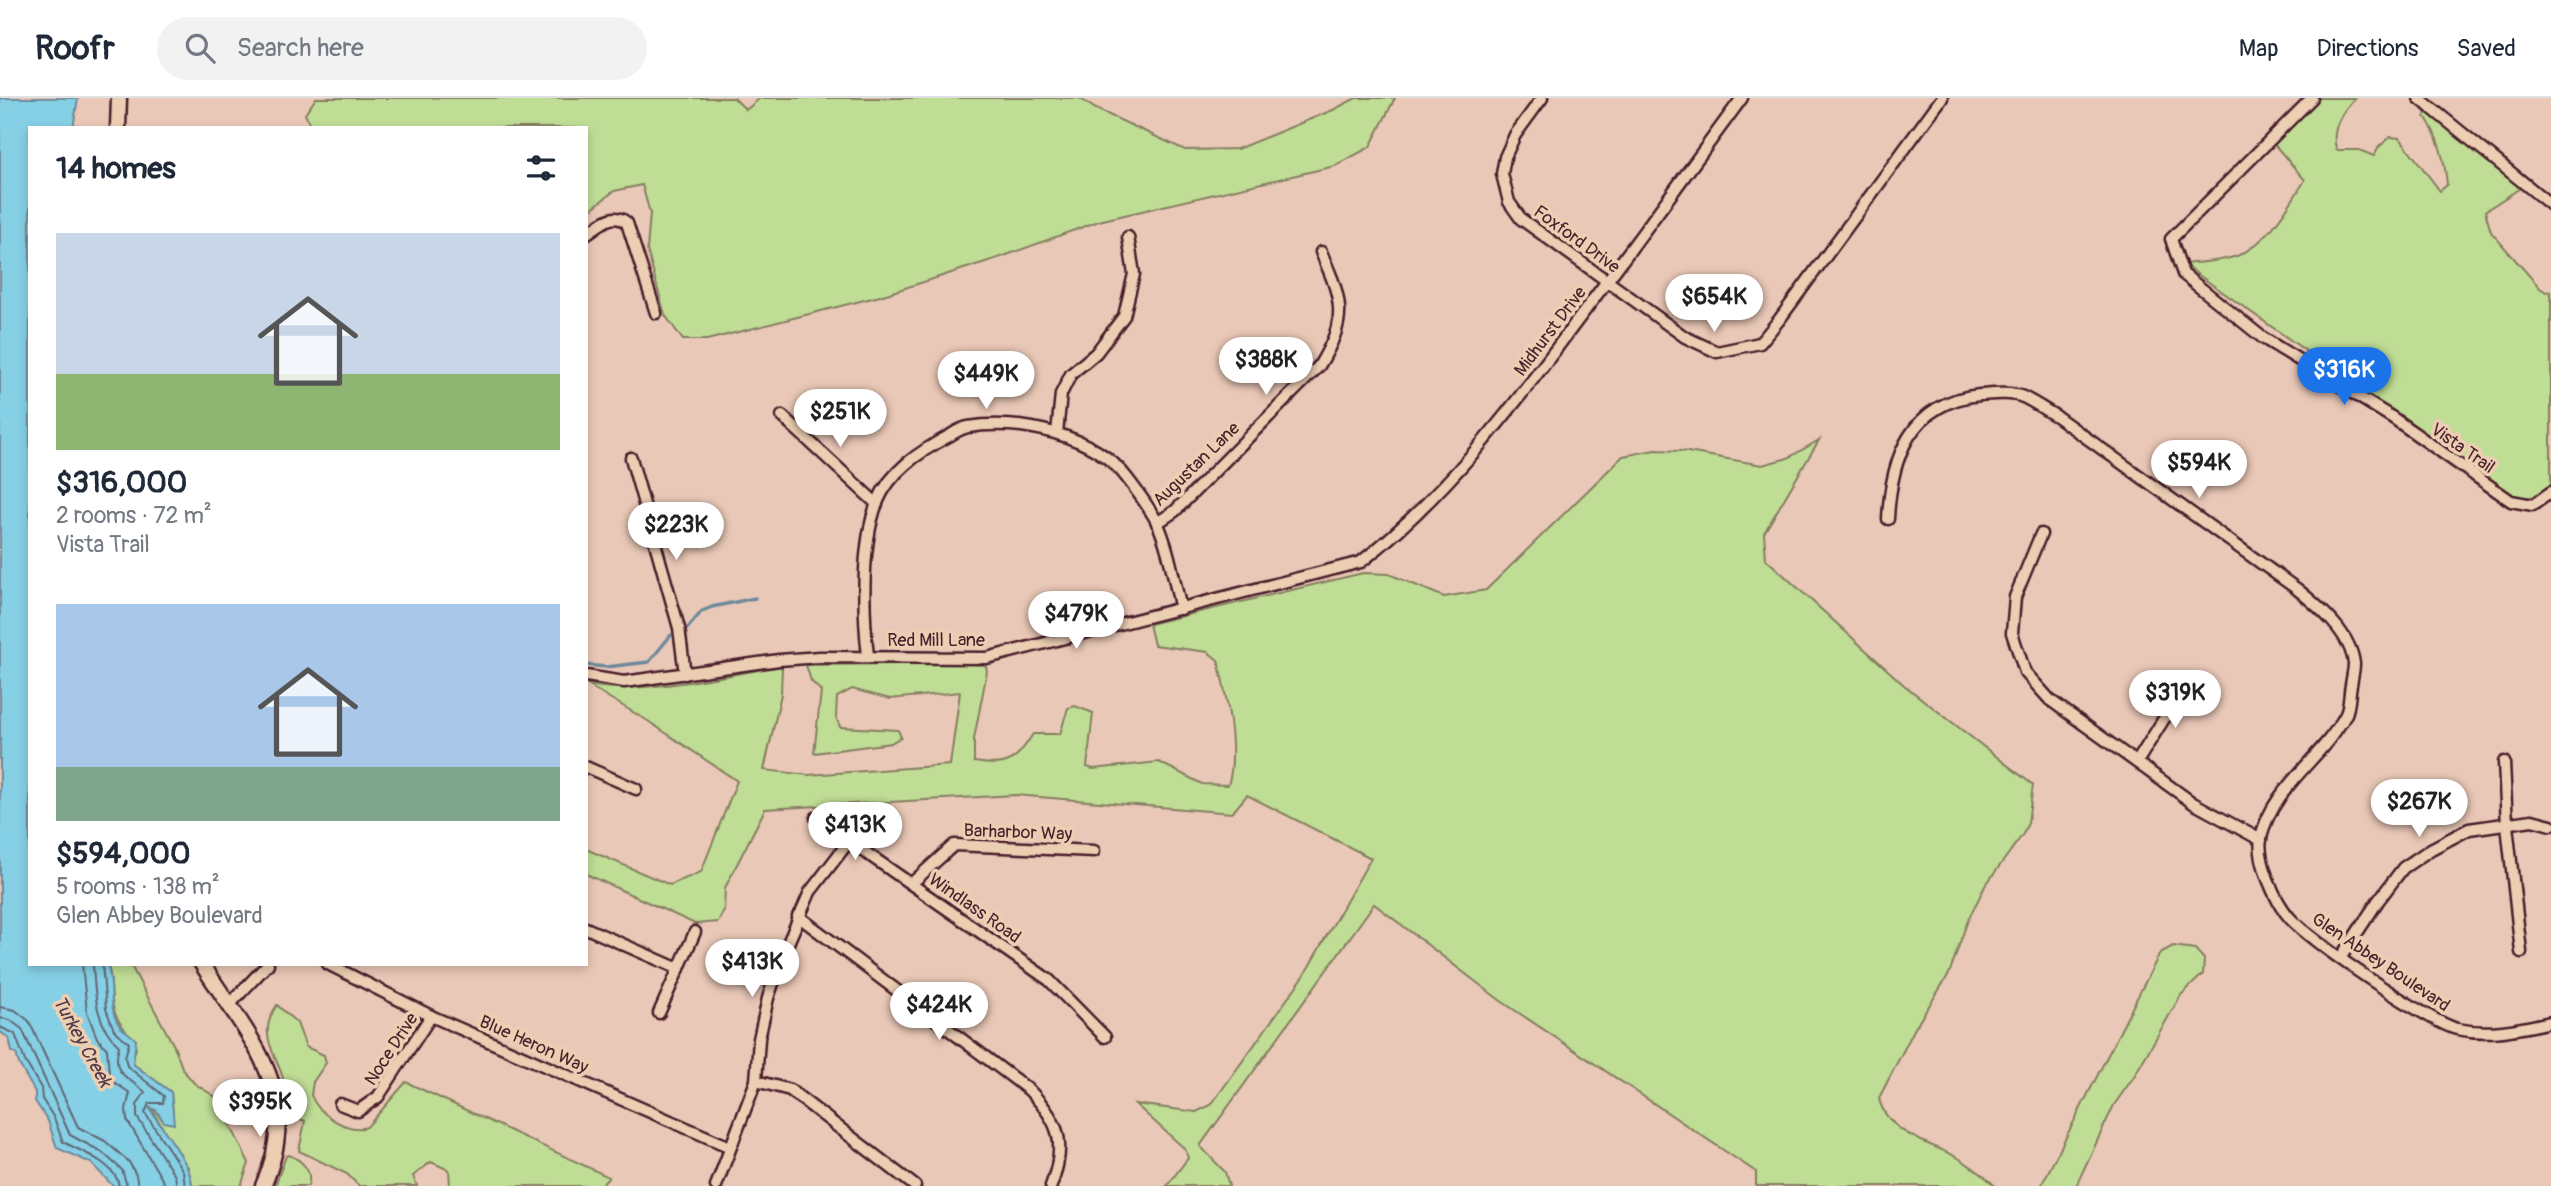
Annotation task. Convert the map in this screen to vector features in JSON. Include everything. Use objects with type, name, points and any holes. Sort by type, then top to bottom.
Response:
[{"type":"street","points":[[118,126],[119,98]]},
{"type":"street","name":"Foxford Drive","points":[[1542,98],[1515,135],[1505,157],[1502,174],[1509,202],[1521,219],[1685,337],[1717,352],[1759,343],[1779,320],[1942,98]]},
{"type":"street","name":"Midhurst Drive","points":[[1362,562],[1451,478],[1502,421],[1742,98]]},
{"type":"street","name":"Vista Trail","points":[[2312,98],[2171,239],[2183,274],[2274,345],[2393,418],[2511,501],[2533,505],[2551,492]]},
{"type":"street","points":[[2419,98],[2551,205]]},
{"type":"street","points":[[588,233],[613,218],[621,218],[627,223],[656,313]]},
{"type":"street","points":[[1057,433],[1061,394],[1071,374],[1096,353],[1124,316],[1134,274],[1128,237]]},
{"type":"street","name":"Augustan Lane","points":[[1157,523],[1175,511],[1319,366],[1335,340],[1341,315],[1336,285],[1321,252]]},
{"type":"street","points":[[1888,519],[1896,459],[1914,429],[1937,408],[1964,397],[2007,393],[2022,397],[2056,416],[2318,606],[2345,638],[2354,664],[2346,714],[2276,803],[2261,839],[2193,803],[2050,699],[2025,672],[2012,634],[2015,597],[2042,534]]},
{"type":"street","points":[[782,416],[877,504]]},
{"type":"street","points":[[868,656],[865,631],[867,545],[877,504],[893,476],[921,450],[966,427],[1009,426],[1057,433],[1094,447],[1126,476],[1157,523],[1181,609]]},
{"type":"street","points":[[631,458],[679,628],[685,674]]},
{"type":"street","name":"Red Mill Lane","points":[[588,676],[624,682],[779,660],[868,656],[987,658],[1362,562]]},
{"type":"street","points":[[2137,762],[2170,709],[2175,683]]},
{"type":"street","points":[[2504,762],[2507,825],[2521,953]]},
{"type":"street","points":[[588,768],[636,789]]},
{"type":"street","name":"Windlass Road","points":[[816,818],[1049,980],[1105,1037]]},
{"type":"street","points":[[2341,957],[2403,868],[2469,829],[2532,820],[2551,825]]},
{"type":"street","name":"Glen Abbey Boulevard","points":[[2261,839],[2269,880],[2279,905],[2295,924],[2424,1014],[2453,1028],[2479,1032],[2503,1032],[2551,1022]]},
{"type":"street","points":[[716,1186],[756,1081],[759,1039],[768,998],[799,916],[810,892],[850,840]]},
{"type":"street","name":"Barharbor Way","points":[[912,883],[954,845],[1094,851]]},
{"type":"street","points":[[799,916],[1029,1090],[1050,1111],[1058,1132],[1057,1171],[1051,1186]]},
{"type":"street","points":[[588,929],[679,969]]},
{"type":"street","points":[[659,1013],[695,932]]},
{"type":"street","points":[[203,966],[257,1046],[276,1095],[277,1149],[263,1186]]},
{"type":"street","points":[[230,1004],[266,966]]},
{"type":"street","name":"Blue Heron Way","points":[[332,966],[431,1016],[730,1147]]},
{"type":"street","name":"Noce Drive","points":[[340,1104],[358,1111],[378,1097],[431,1016]]},
{"type":"street","points":[[756,1081],[790,1090],[915,1186]]},
{"type":"green space","points":[[316,98],[734,98],[746,110],[760,98],[1079,98],[1096,109],[1185,150],[1237,149],[1356,98],[1395,98],[1370,147],[1335,166],[1099,221],[1004,256],[880,296],[707,340],[683,340],[665,315],[647,250],[650,213],[642,185],[614,191],[588,211],[588,126],[310,126],[305,114]]},
{"type":"green space","points":[[2318,98],[2355,98],[2336,128],[2337,150],[2359,150],[2374,156],[2390,137],[2400,138],[2440,191],[2447,185],[2446,176],[2437,140],[2425,116],[2427,110],[2522,187],[2485,211],[2491,232],[2540,288],[2546,292],[2551,291],[2551,490],[2529,497],[2505,492],[2183,264],[2237,256],[2268,233],[2305,180],[2273,143]]},
{"type":"green space","points":[[1819,440],[1764,533],[1766,559],[1904,685],[2033,785],[2028,823],[2023,834],[1985,886],[1968,920],[1949,974],[1915,1028],[1879,1098],[1883,1110],[1900,1129],[1960,1159],[1995,1186],[1756,1186],[1756,1172],[1501,1001],[1374,904],[1200,1146],[1225,1172],[1229,1186],[1167,1186],[1188,1158],[1185,1149],[1135,1104],[1196,1112],[1211,1105],[1303,977],[1371,858],[1247,795],[1232,813],[1015,795],[765,809],[725,888],[724,910],[718,922],[695,924],[588,875],[588,850],[670,885],[701,872],[737,781],[588,684],[629,688],[655,686],[782,666],[781,694],[764,770],[808,775],[950,765],[960,692],[890,699],[852,689],[837,697],[836,717],[840,727],[898,730],[901,737],[891,743],[814,753],[821,691],[811,681],[806,665],[985,663],[987,671],[974,739],[974,762],[1003,763],[1015,757],[1033,734],[1060,734],[1068,708],[1075,706],[1093,713],[1087,767],[1093,769],[1159,762],[1202,784],[1228,785],[1232,740],[1218,660],[1208,652],[1154,645],[1149,624],[1363,573],[1389,574],[1444,597],[1486,590],[1623,456],[1655,450],[1682,451],[1762,465],[1788,458]]},
{"type":"green space","points":[[2173,946],[2195,949],[2204,959],[2203,974],[2181,995],[2133,1078],[2114,1105],[2076,1186],[2041,1186],[2160,953]]},
{"type":"green space","points":[[108,966],[131,966],[174,1046],[183,1070],[194,1083],[217,1098],[249,1163],[241,1186],[192,1186],[188,1167],[178,1155],[146,1099],[164,1122],[173,1115],[171,1092],[133,1064],[132,1058],[136,1049],[114,1010]]},
{"type":"green space","points":[[277,1005],[297,1023],[306,1047],[324,1055],[326,1063],[313,1082],[311,1095],[320,1109],[342,1125],[367,1127],[406,1082],[609,1177],[601,1186],[450,1186],[449,1170],[431,1162],[413,1176],[417,1186],[359,1186],[347,1174],[299,1151],[305,1121],[291,1116],[281,1072],[268,1039],[269,1023]]},
{"type":"green space","points":[[289,1155],[308,1171],[308,1186],[275,1186],[286,1156]]},
{"type":"water","name":"Turkey Creek","points":[[0,98],[78,98],[73,126],[28,126],[28,966],[108,966],[115,1018],[136,1040],[133,1064],[171,1092],[174,1124],[164,1122],[156,1110],[149,1107],[187,1167],[192,1186],[113,1186],[91,1163],[57,1148],[48,1121],[35,1101],[35,1092],[19,1064],[16,1053],[12,1052],[9,1038],[0,1032]]},
{"type":"waterway","points":[[687,629],[702,611],[755,598]]},
{"type":"waterway","points":[[588,665],[606,667],[649,662],[671,635]]}]
